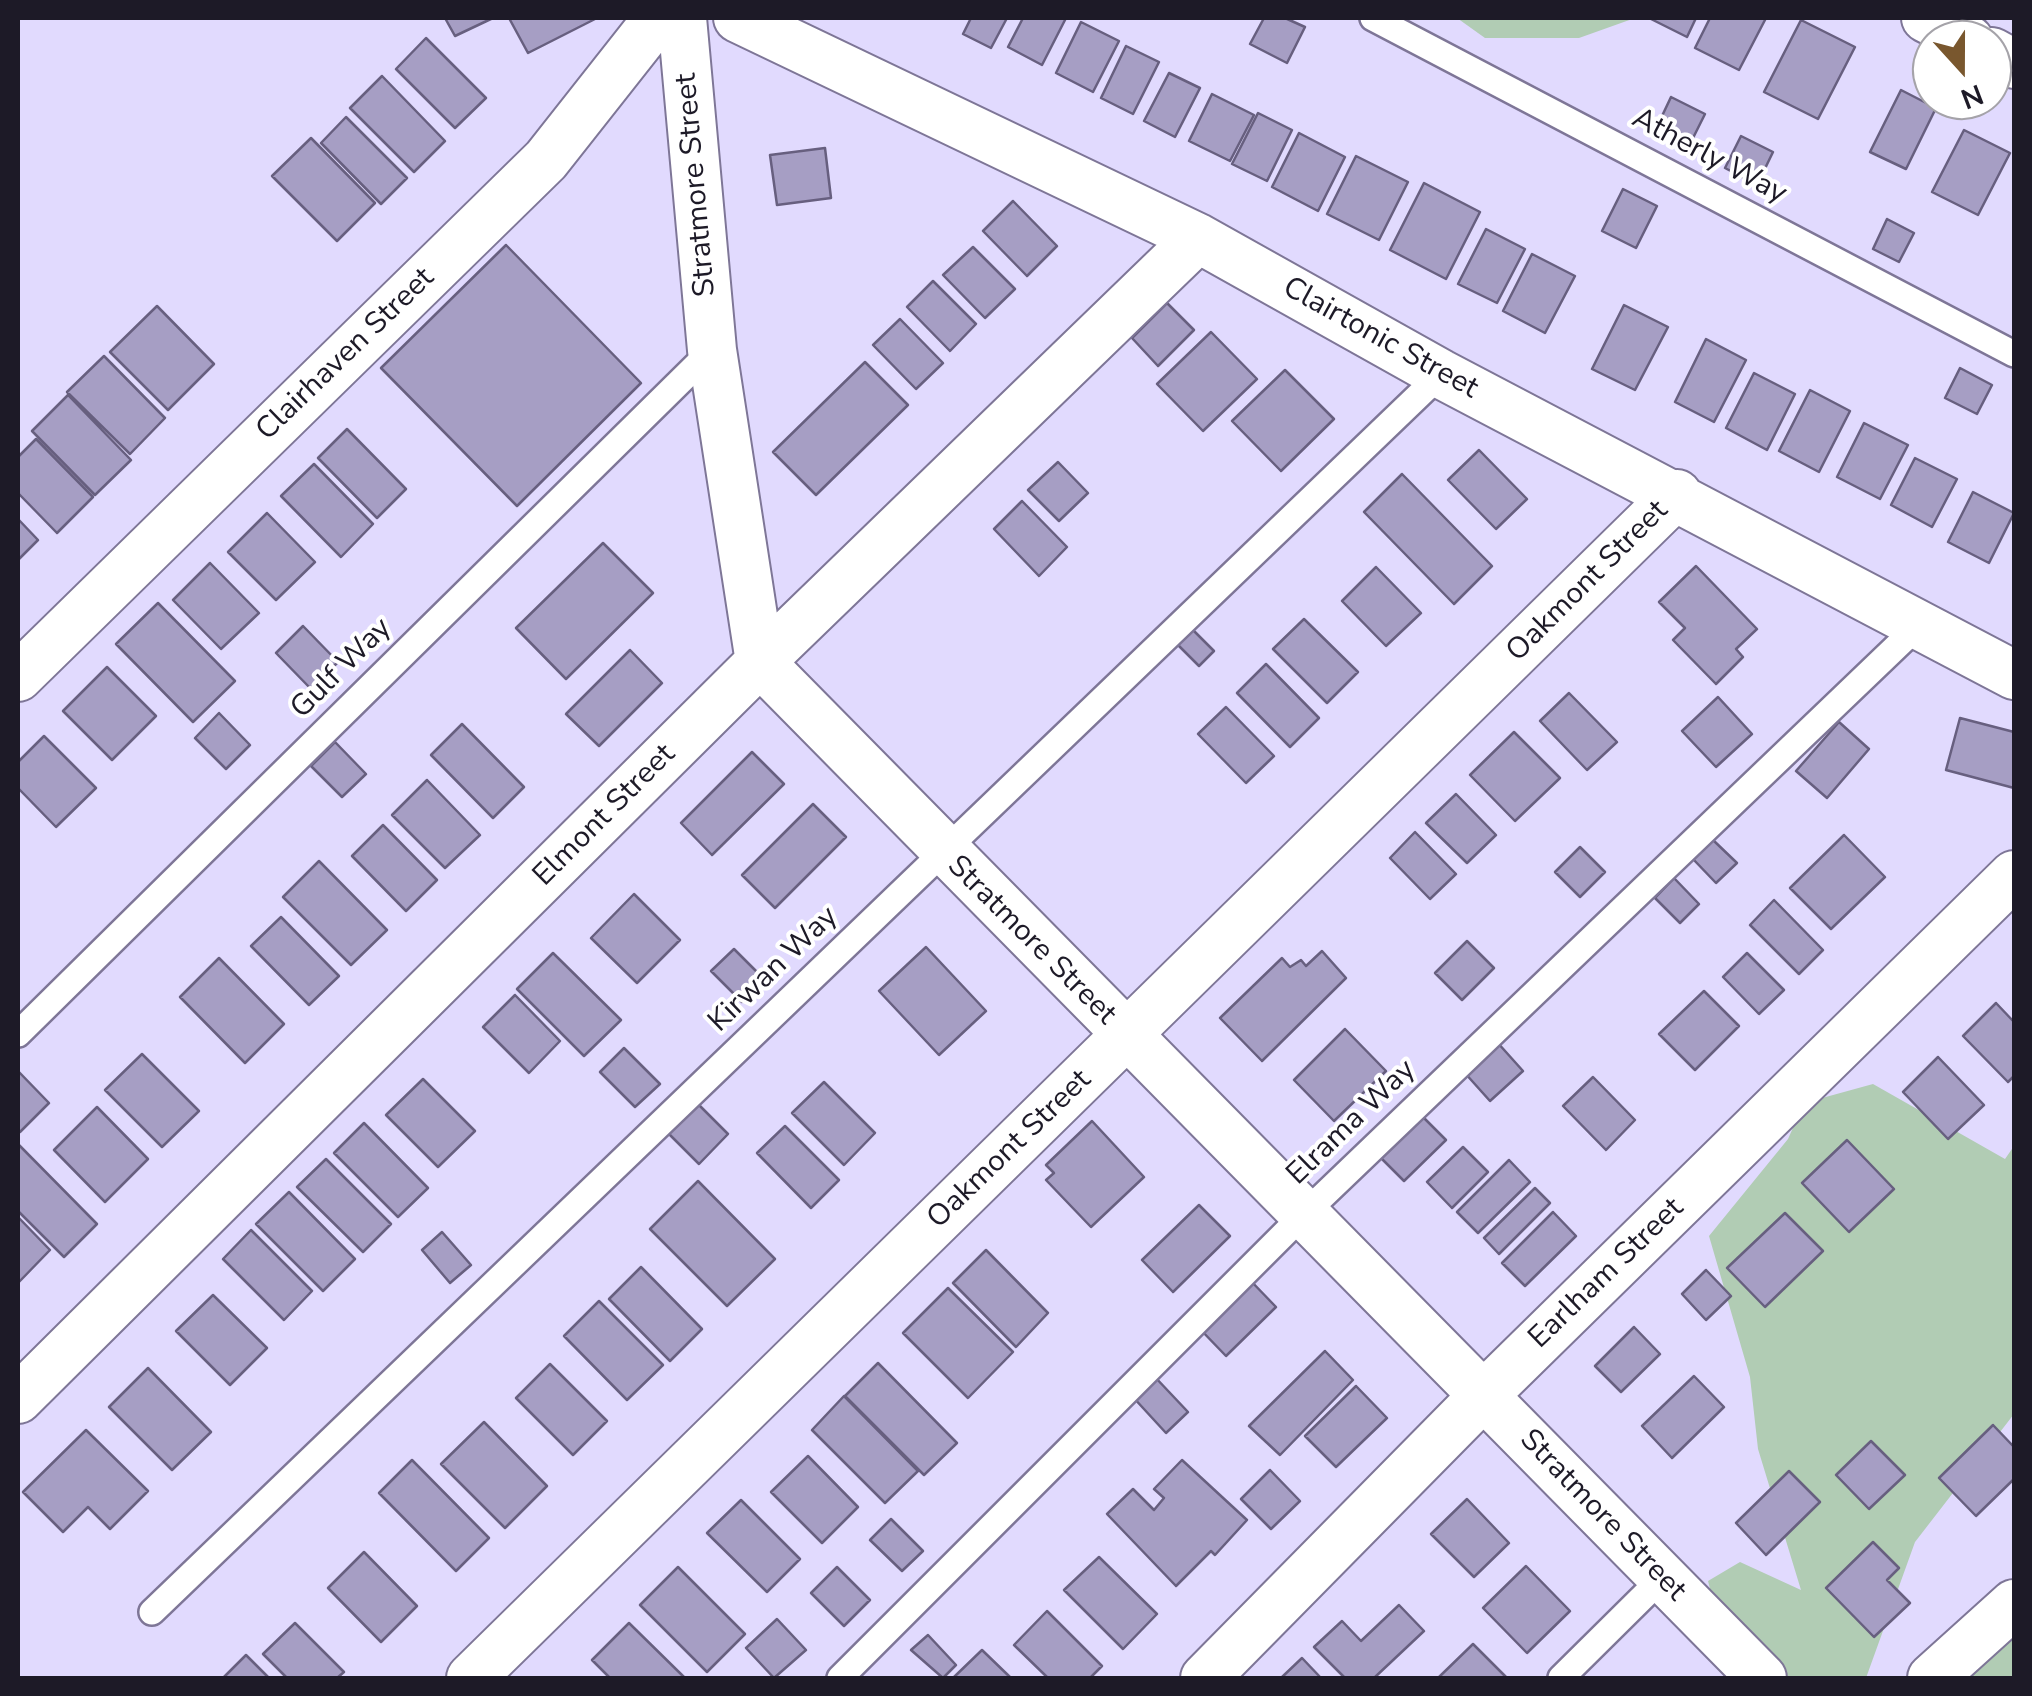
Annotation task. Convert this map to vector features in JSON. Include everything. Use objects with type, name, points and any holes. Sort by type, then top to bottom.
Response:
[{"type":"street","name":"Clairhaven Street","points":[[18,678],[546,160],[658,18]]},
{"type":"street","name":"Stratmore Street","points":[[682,18],[712,350],[760,662],[943,852],[1762,1678]]},
{"type":"street","name":"Clairtonic Street","points":[[738,18],[1002,140],[1198,238],[1441,374],[1678,494],[2014,675]]},
{"type":"street","name":"Elmont Street","points":[[18,1399],[760,662],[1198,238]]},
{"type":"street","name":"Oakmont Street","points":[[471,1678],[1678,494]]},
{"type":"street","name":"Earlham Street","points":[[1206,1678],[1484,1395],[2014,876]]},
{"type":"street","points":[[1932,1678],[2014,1604]]},
{"type":"lane","name":"Atherly Way","points":[[1373,18],[2014,354]]},
{"type":"lane","name":"Gulf Way","points":[[18,1034],[712,350]]},
{"type":"lane","name":"Kirwan Way","points":[[152,1612],[1441,374]]},
{"type":"lane","name":"Elrama Way","points":[[840,1678],[1304,1215],[1919,625]]},
{"type":"lane","points":[[1561,1678],[1662,1578]]},
{"type":"green space","points":[[1457,18],[1635,18],[1579,38],[1485,38]]},
{"type":"green space","points":[[1873,1084],[2005,1159],[2014,1146],[2014,1414],[1915,1542],[1866,1678],[1733,1678],[1708,1581],[1740,1562],[1801,1590],[1758,1449],[1750,1377],[1709,1236],[1788,1139],[1804,1103]]},
{"type":"green space","points":[[2014,1608],[2014,1678],[1957,1678]]},
{"type":"building","points":[[445,18],[493,18],[455,36]]},
{"type":"building","points":[[509,18],[597,18],[528,53]]},
{"type":"building","points":[[971,18],[1007,18],[991,48],[963,34]]},
{"type":"building","points":[[1023,18],[1066,18],[1042,65],[1008,47]]},
{"type":"building","points":[[1264,18],[1285,18],[1305,27],[1287,63],[1250,44]]},
{"type":"building","points":[[1649,18],[1696,18],[1687,37]]},
{"type":"building","points":[[1710,18],[1766,18],[1739,70],[1695,48]]},
{"type":"building","points":[[1801,20],[1855,47],[1818,119],[1764,92]]},
{"type":"building","points":[[1081,22],[1119,41],[1093,92],[1056,73]]},
{"type":"building","points":[[426,38],[486,98],[455,128],[396,69]]},
{"type":"building","points":[[1126,46],[1159,62],[1133,114],[1101,98]]},
{"type":"building","points":[[1169,73],[1200,88],[1175,137],[1144,121]]},
{"type":"building","points":[[382,76],[445,141],[414,172],[350,108]]},
{"type":"building","points":[[1901,90],[1912,96],[1912,120],[1930,120],[1906,169],[1870,152]]},
{"type":"building","points":[[1212,94],[1254,115],[1230,161],[1189,141]]},
{"type":"building","points":[[1671,97],[1705,114],[1687,150],[1654,133]]},
{"type":"building","points":[[1258,113],[1292,130],[1267,181],[1232,164]]},
{"type":"building","points":[[346,117],[407,178],[381,204],[321,143]]},
{"type":"building","points":[[1964,130],[2010,153],[1978,215],[1932,192]]},
{"type":"building","points":[[1299,133],[1345,157],[1318,211],[1272,187]]},
{"type":"building","points":[[1741,136],[1773,152],[1757,185],[1725,168]]},
{"type":"building","points":[[311,138],[375,203],[337,241],[272,176]]},
{"type":"building","points":[[825,148],[831,198],[777,205],[770,155]]},
{"type":"building","points":[[1356,156],[1408,182],[1379,240],[1327,214]]},
{"type":"building","points":[[1424,183],[1480,212],[1446,279],[1390,250]]},
{"type":"building","points":[[1623,189],[1657,206],[1636,248],[1602,231]]},
{"type":"building","points":[[1013,201],[1057,246],[1027,276],[983,231]]},
{"type":"building","points":[[1887,219],[1914,233],[1899,262],[1873,249]]},
{"type":"building","points":[[1486,229],[1525,249],[1497,303],[1458,284]]},
{"type":"building","points":[[506,245],[641,383],[517,506],[381,368]]},
{"type":"building","points":[[973,247],[1015,289],[985,318],[943,275]]},
{"type":"building","points":[[1532,254],[1575,276],[1545,333],[1503,311]]},
{"type":"building","points":[[933,281],[976,324],[950,351],[907,307]]},
{"type":"building","points":[[1167,303],[1194,330],[1158,366],[1132,338]]},
{"type":"building","points":[[1624,305],[1668,327],[1635,390],[1592,369]]},
{"type":"building","points":[[157,306],[214,364],[168,410],[110,352]]},
{"type":"building","points":[[900,319],[943,363],[916,389],[873,345]]},
{"type":"building","points":[[1211,332],[1257,379],[1203,431],[1157,384]]},
{"type":"building","points":[[1706,339],[1746,360],[1714,422],[1675,402]]},
{"type":"building","points":[[104,356],[165,418],[130,454],[67,392]]},
{"type":"building","points":[[865,362],[908,405],[816,495],[773,452]]},
{"type":"building","points":[[1960,368],[1992,385],[1977,414],[1945,398]]},
{"type":"building","points":[[1285,370],[1334,419],[1281,471],[1232,421]]},
{"type":"building","points":[[1754,373],[1795,394],[1767,450],[1726,428]]},
{"type":"building","points":[[1810,390],[1850,411],[1819,472],[1779,451]]},
{"type":"building","points":[[68,395],[131,460],[95,495],[32,431]]},
{"type":"building","points":[[1864,423],[1908,445],[1880,499],[1837,477]]},
{"type":"building","points":[[347,429],[406,489],[377,518],[318,458]]},
{"type":"building","points":[[36,439],[93,497],[57,533],[18,493],[18,457]]},
{"type":"building","points":[[1479,450],[1527,499],[1496,529],[1448,480]]},
{"type":"building","points":[[1915,458],[1957,479],[1932,527],[1891,505]]},
{"type":"building","points":[[1058,462],[1088,493],[1059,521],[1028,490]]},
{"type":"building","points":[[314,464],[373,524],[341,557],[281,496]]},
{"type":"building","points":[[1402,474],[1492,566],[1454,604],[1364,512]]},
{"type":"building","points":[[1973,492],[2014,513],[1989,563],[1948,542]]},
{"type":"building","points":[[1022,501],[1067,547],[1039,576],[994,529]]},
{"type":"building","points":[[267,513],[315,562],[276,600],[228,552]]},
{"type":"building","points":[[18,519],[38,540],[18,560]]},
{"type":"building","points":[[603,543],[653,593],[566,679],[516,628]]},
{"type":"building","points":[[210,563],[259,613],[221,649],[173,600]]},
{"type":"building","points":[[1696,566],[1757,629],[1736,649],[1743,657],[1716,684],[1673,640],[1685,628],[1659,602]]},
{"type":"building","points":[[1376,567],[1421,613],[1386,646],[1342,601]]},
{"type":"building","points":[[158,603],[235,681],[193,722],[116,644]]},
{"type":"building","points":[[1304,619],[1358,672],[1327,703],[1273,649]]},
{"type":"building","points":[[303,626],[338,662],[311,689],[276,653]]},
{"type":"building","points":[[1191,628],[1214,651],[1199,666],[1176,643]]},
{"type":"building","points":[[630,650],[662,683],[599,746],[566,714]]},
{"type":"building","points":[[1266,664],[1319,718],[1290,747],[1237,693]]},
{"type":"building","points":[[107,667],[156,716],[112,760],[63,711]]},
{"type":"building","points":[[1569,693],[1617,742],[1587,770],[1540,721]]},
{"type":"building","points":[[1718,697],[1752,734],[1716,767],[1682,731]]},
{"type":"building","points":[[1226,707],[1274,756],[1246,783],[1198,734]]},
{"type":"building","points":[[219,713],[250,745],[226,769],[195,738]]},
{"type":"building","points":[[1960,718],[2014,732],[2014,788],[1946,770]]},
{"type":"building","points":[[1839,722],[1869,749],[1827,798],[1796,771]]},
{"type":"building","points":[[462,724],[524,787],[493,818],[431,755]]},
{"type":"building","points":[[1514,732],[1560,778],[1515,821],[1470,775]]},
{"type":"building","points":[[44,736],[96,788],[56,827],[18,788],[18,762]]},
{"type":"building","points":[[335,742],[366,774],[342,797],[311,766]]},
{"type":"building","points":[[752,752],[784,784],[712,855],[681,823]]},
{"type":"building","points":[[427,780],[480,835],[445,868],[392,815]]},
{"type":"building","points":[[1456,794],[1496,835],[1467,863],[1426,823]]},
{"type":"building","points":[[813,804],[846,837],[775,908],[742,875]]},
{"type":"building","points":[[383,825],[437,880],[406,911],[352,856]]},
{"type":"building","points":[[1415,832],[1456,874],[1430,899],[1390,858]]},
{"type":"building","points":[[1844,835],[1885,877],[1831,929],[1790,888]]},
{"type":"building","points":[[1713,840],[1737,863],[1716,883],[1693,859]]},
{"type":"building","points":[[1580,847],[1605,872],[1580,897],[1555,872]]},
{"type":"building","points":[[319,861],[387,930],[351,965],[283,897]]},
{"type":"building","points":[[1674,878],[1699,904],[1680,923],[1655,898]]},
{"type":"building","points":[[634,894],[680,940],[637,983],[591,938]]},
{"type":"building","points":[[1774,900],[1823,950],[1799,974],[1750,925]]},
{"type":"building","points":[[281,917],[339,976],[309,1005],[251,946]]},
{"type":"building","points":[[1467,941],[1494,968],[1462,1000],[1435,973]]},
{"type":"building","points":[[926,947],[986,1011],[939,1055],[879,991]]},
{"type":"building","points":[[734,949],[764,979],[742,1002],[711,971]]},
{"type":"building","points":[[1322,951],[1346,978],[1262,1061],[1220,1018],[1282,958],[1290,967],[1301,960],[1306,966]]},
{"type":"building","points":[[553,953],[621,1020],[584,1056],[517,989]]},
{"type":"building","points":[[1747,953],[1784,990],[1759,1014],[1723,977]]},
{"type":"building","points":[[219,958],[284,1024],[245,1063],[180,997]]},
{"type":"building","points":[[1704,991],[1739,1026],[1695,1070],[1659,1034]]},
{"type":"building","points":[[515,995],[560,1041],[529,1073],[483,1027]]},
{"type":"building","points":[[1996,1003],[2014,1022],[2014,1076],[2008,1082],[1963,1036]]},
{"type":"building","points":[[1345,1029],[1386,1071],[1334,1121],[1294,1080]]},
{"type":"building","points":[[1497,1042],[1523,1071],[1490,1101],[1464,1072]]},
{"type":"building","points":[[624,1048],[660,1084],[635,1107],[600,1072]]},
{"type":"building","points":[[142,1054],[199,1111],[162,1147],[105,1090]]},
{"type":"building","points":[[1938,1057],[1984,1105],[1948,1139],[1903,1092]]},
{"type":"building","points":[[18,1071],[49,1103],[20,1132],[18,1129]]},
{"type":"building","points":[[1593,1077],[1635,1120],[1606,1150],[1563,1106]]},
{"type":"building","points":[[423,1079],[475,1131],[438,1167],[386,1115]]},
{"type":"building","points":[[824,1082],[875,1133],[844,1165],[792,1113]]},
{"type":"building","points":[[697,1103],[728,1134],[699,1164],[668,1133]]},
{"type":"building","points":[[97,1107],[148,1159],[105,1202],[54,1150]]},
{"type":"building","points":[[1423,1117],[1446,1140],[1404,1181],[1381,1158]]},
{"type":"building","points":[[1092,1121],[1144,1177],[1091,1227],[1046,1180],[1054,1173],[1046,1165]]},
{"type":"building","points":[[364,1123],[428,1188],[398,1217],[334,1153]]},
{"type":"building","points":[[785,1126],[839,1180],[811,1208],[757,1153]]},
{"type":"building","points":[[1847,1140],[1894,1189],[1849,1232],[1802,1183]]},
{"type":"building","points":[[18,1144],[97,1224],[64,1257],[18,1211]]},
{"type":"building","points":[[1463,1147],[1488,1172],[1452,1208],[1427,1182]]},
{"type":"building","points":[[326,1159],[391,1224],[363,1252],[297,1187]]},
{"type":"building","points":[[1509,1160],[1530,1182],[1478,1233],[1457,1212]]},
{"type":"building","points":[[698,1181],[775,1259],[727,1306],[650,1229]]},
{"type":"building","points":[[1535,1188],[1550,1203],[1499,1254],[1484,1238]]},
{"type":"building","points":[[289,1192],[355,1259],[323,1291],[256,1224]]},
{"type":"building","points":[[1199,1205],[1230,1236],[1173,1292],[1142,1260]]},
{"type":"building","points":[[1553,1212],[1576,1236],[1525,1286],[1502,1263]]},
{"type":"building","points":[[1785,1213],[1823,1251],[1765,1307],[1727,1268]]},
{"type":"building","points":[[18,1217],[50,1250],[18,1283]]},
{"type":"building","points":[[251,1230],[312,1291],[284,1320],[223,1259]]},
{"type":"building","points":[[442,1232],[471,1265],[450,1283],[422,1250]]},
{"type":"building","points":[[986,1250],[1048,1313],[1016,1347],[953,1283]]},
{"type":"building","points":[[641,1267],[702,1329],[670,1361],[609,1299]]},
{"type":"building","points":[[1706,1270],[1731,1296],[1706,1320],[1682,1294]]},
{"type":"building","points":[[1249,1279],[1276,1307],[1226,1356],[1199,1328]]},
{"type":"building","points":[[948,1288],[1013,1352],[968,1398],[903,1333]]},
{"type":"building","points":[[213,1295],[267,1348],[230,1385],[176,1331]]},
{"type":"building","points":[[599,1301],[663,1365],[627,1400],[564,1336]]},
{"type":"building","points":[[1634,1327],[1660,1354],[1621,1392],[1595,1366]]},
{"type":"building","points":[[1325,1351],[1353,1380],[1280,1455],[1249,1426]]},
{"type":"building","points":[[878,1363],[957,1443],[924,1475],[845,1396]]},
{"type":"building","points":[[550,1364],[607,1421],[573,1455],[516,1398]]},
{"type":"building","points":[[148,1368],[211,1432],[172,1470],[109,1407]]},
{"type":"building","points":[[1154,1376],[1188,1412],[1166,1433],[1132,1396]]},
{"type":"building","points":[[1694,1376],[1724,1407],[1672,1458],[1642,1426]]},
{"type":"building","points":[[1356,1386],[1387,1418],[1336,1467],[1305,1436]]},
{"type":"building","points":[[844,1396],[918,1471],[885,1503],[812,1430]]},
{"type":"building","points":[[484,1422],[547,1486],[505,1528],[441,1464]]},
{"type":"building","points":[[1993,1425],[2014,1447],[2014,1479],[1976,1516],[1939,1478]]},
{"type":"building","points":[[86,1430],[148,1491],[110,1529],[88,1507],[63,1532],[23,1492]]},
{"type":"building","points":[[1871,1441],[1905,1475],[1869,1509],[1836,1475]]},
{"type":"building","points":[[808,1456],[858,1507],[822,1543],[771,1492]]},
{"type":"building","points":[[412,1460],[489,1538],[456,1571],[379,1493]]},
{"type":"building","points":[[1182,1460],[1247,1520],[1215,1555],[1211,1551],[1176,1586],[1107,1514],[1133,1489],[1154,1510],[1164,1498],[1154,1489]]},
{"type":"building","points":[[1270,1470],[1300,1501],[1271,1529],[1241,1499]]},
{"type":"building","points":[[1789,1471],[1820,1502],[1766,1555],[1736,1523]]},
{"type":"building","points":[[1467,1499],[1509,1543],[1474,1577],[1431,1534]]},
{"type":"building","points":[[741,1500],[800,1559],[767,1592],[707,1533]]},
{"type":"building","points":[[891,1519],[923,1551],[902,1571],[870,1540]]},
{"type":"building","points":[[1873,1542],[1899,1568],[1887,1580],[1910,1603],[1874,1637],[1826,1588]]},
{"type":"building","points":[[364,1552],[417,1606],[381,1642],[328,1588]]},
{"type":"building","points":[[1099,1557],[1157,1614],[1123,1649],[1064,1590]]},
{"type":"building","points":[[1526,1566],[1570,1611],[1527,1653],[1483,1608]]},
{"type":"building","points":[[678,1567],[745,1634],[707,1672],[640,1605]]},
{"type":"building","points":[[837,1567],[870,1600],[844,1626],[811,1593]]},
{"type":"building","points":[[1399,1605],[1424,1631],[1374,1678],[1345,1678],[1314,1647],[1342,1621],[1361,1641]]},
{"type":"building","points":[[1047,1611],[1102,1666],[1090,1678],[1048,1678],[1014,1645]]},
{"type":"building","points":[[777,1619],[806,1650],[774,1678],[746,1648]]},
{"type":"building","points":[[295,1623],[344,1672],[337,1678],[287,1678],[263,1654]]},
{"type":"building","points":[[629,1623],[685,1678],[610,1678],[592,1660]]},
{"type":"building","points":[[928,1635],[956,1665],[943,1678],[911,1650]]},
{"type":"building","points":[[1473,1644],[1507,1678],[1438,1678]]},
{"type":"building","points":[[982,1650],[1011,1678],[953,1678]]},
{"type":"building","points":[[246,1655],[269,1678],[223,1678]]},
{"type":"building","points":[[1302,1658],[1321,1678],[1281,1678]]}]
